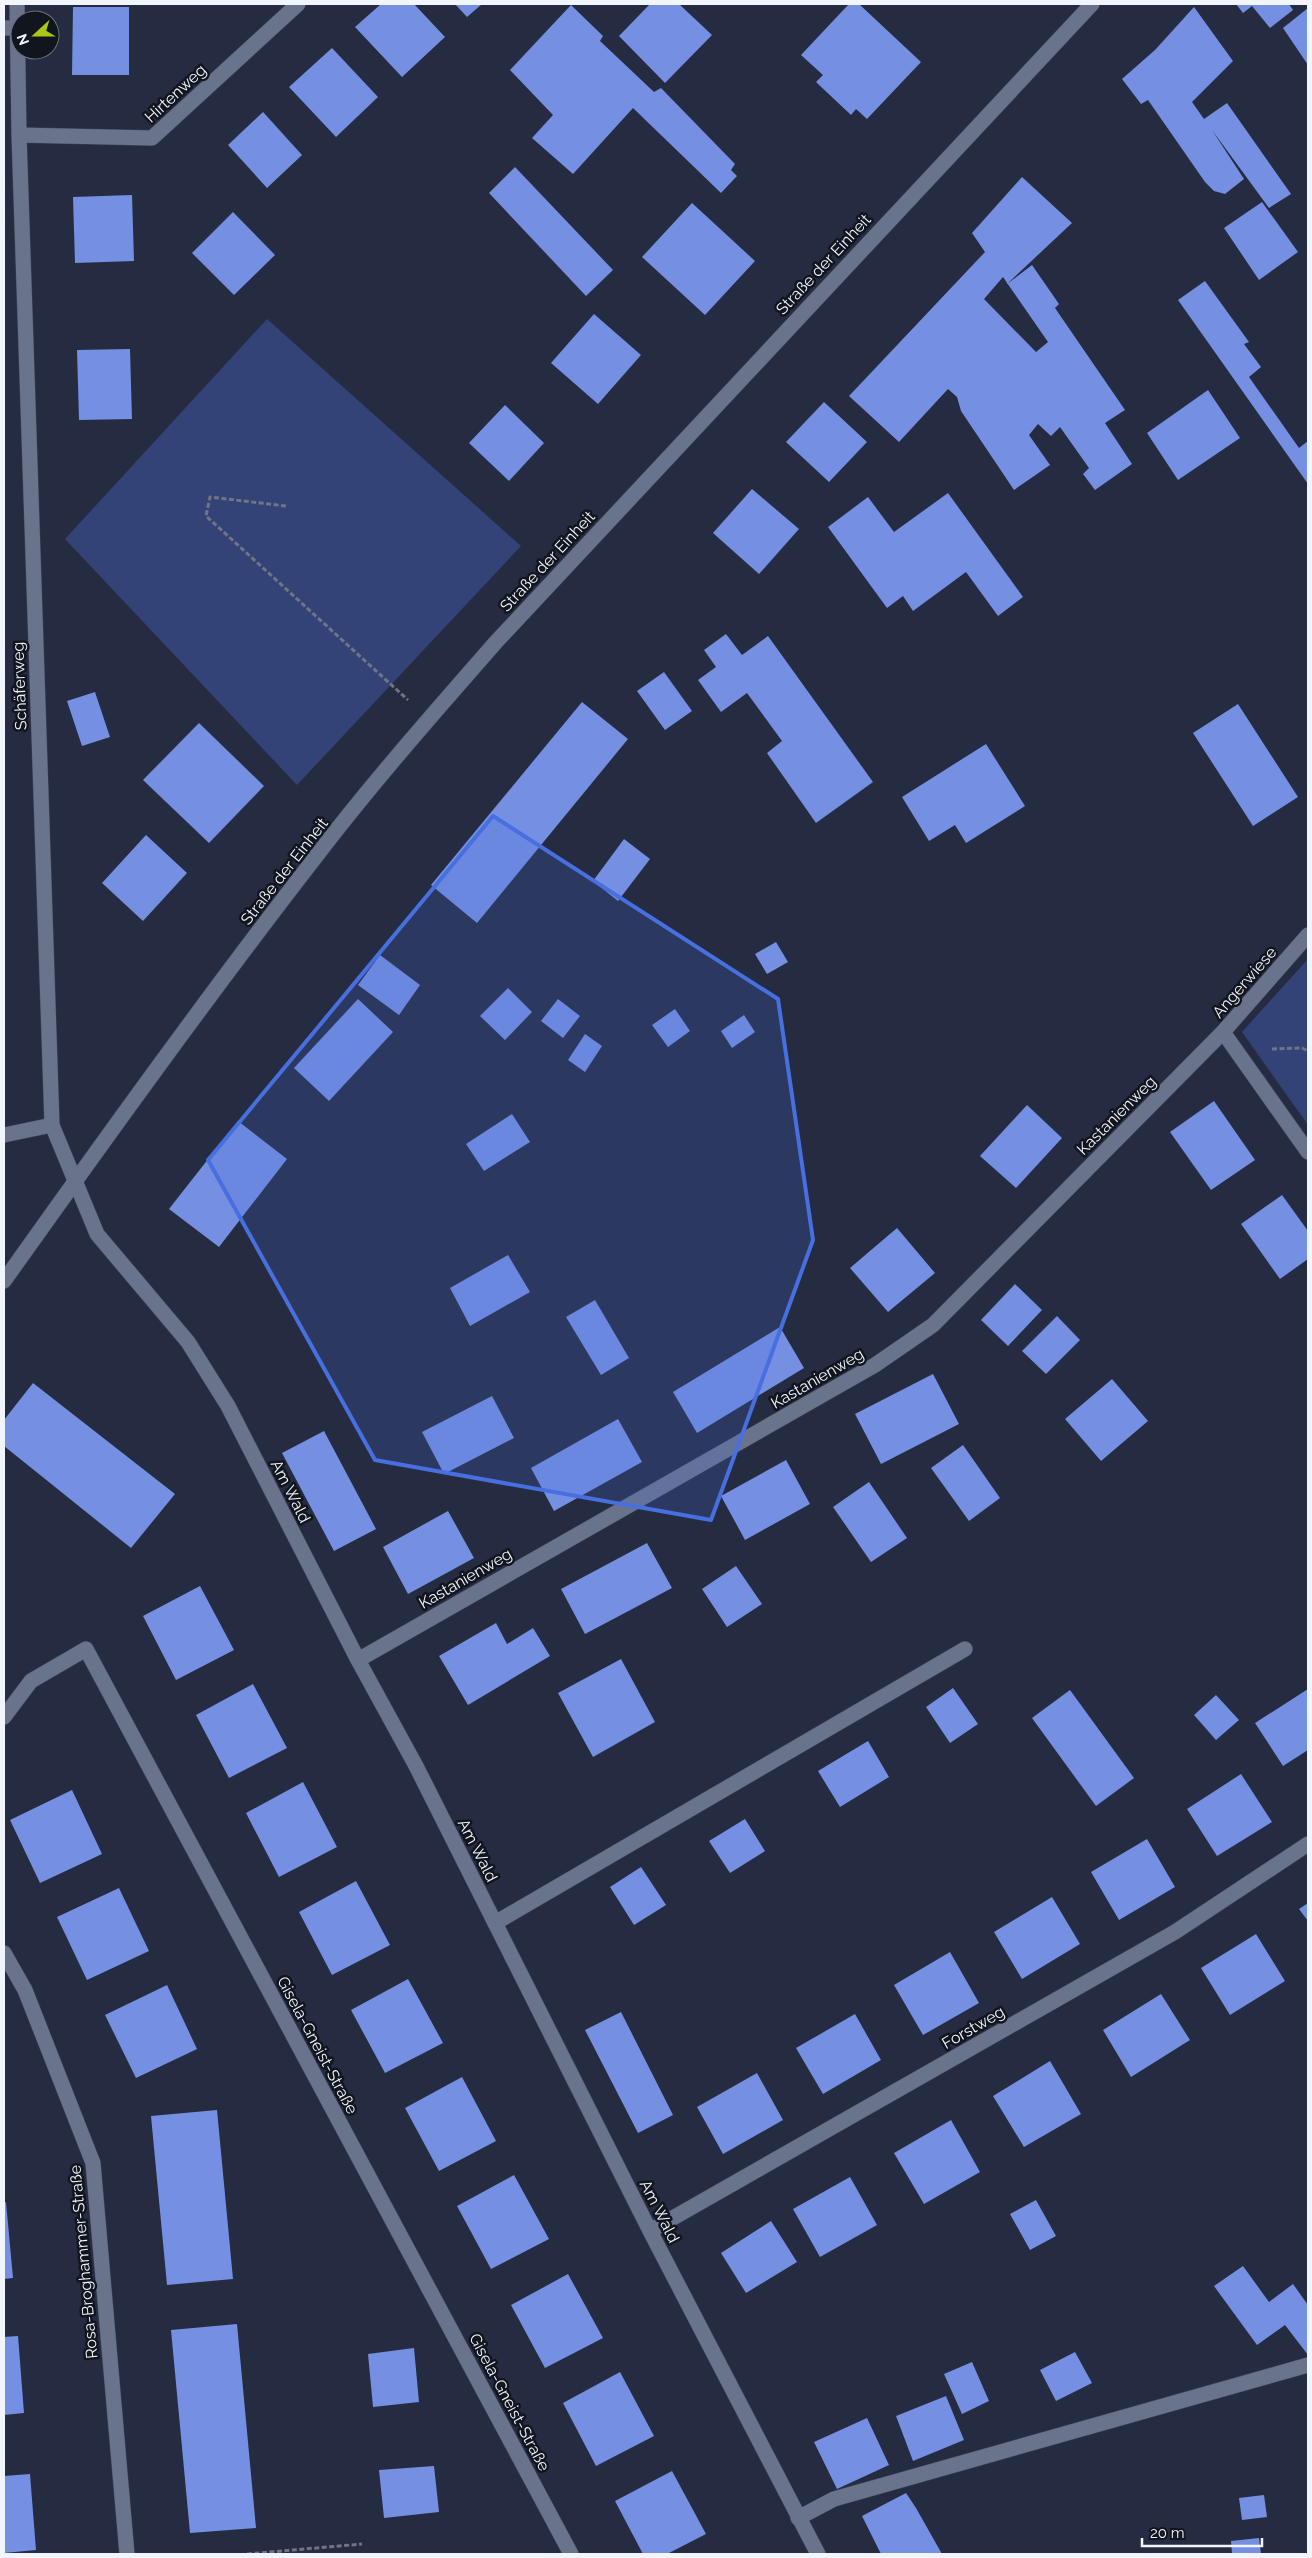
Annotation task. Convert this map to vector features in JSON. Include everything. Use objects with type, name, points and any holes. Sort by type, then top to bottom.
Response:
[{"type":"street","name":"Hirtenweg","points":[[18,135],[152,138],[298,4]]},
{"type":"street","name":"Straße der Einheit","points":[[4,1281],[123,1114],[314,858],[428,719],[503,634],[1092,4]]},
{"type":"street","name":"Schäferweg","points":[[13,60],[18,135],[52,1125],[75,1182]]},
{"type":"street","name":"Angerwiese","points":[[1308,935],[1223,1032],[1308,1152]]},
{"type":"street","name":"Kastanienweg","points":[[358,1660],[875,1365],[933,1325],[1223,1032]]},
{"type":"street","points":[[4,1135],[52,1125]]},
{"type":"street","name":"Am Wald","points":[[75,1182],[97,1234],[188,1342],[228,1406],[358,1660],[416,1766],[650,2231],[818,2554]]},
{"type":"street","name":"Gisela-Gneist-Straße","points":[[4,1717],[30,1681],[86,1649],[571,2554]]},
{"type":"street","points":[[495,1923],[965,1649]]},
{"type":"street","name":"Forstweg","points":[[650,2231],[1175,1932],[1308,1844]]},
{"type":"street","name":"Rosa-Broghammer-Straße","points":[[4,1953],[25,1990],[93,2163],[127,2554]]},
{"type":"street","points":[[798,2518],[834,2499],[1308,2365]]},
{"type":"path","points":[[286,506],[210,497],[206,516],[428,719]]},
{"type":"path","points":[[247,2554],[362,2544]]},
{"type":"highlighted area","points":[[493,816],[778,999],[813,1240],[711,1520],[375,1460],[208,1160]]},
{"type":"shaded area","points":[[267,319],[521,546],[297,785],[65,539]]},
{"type":"shaded area","points":[[1308,959],[1308,1125],[1242,1032]]},
{"type":"building","points":[[381,4],[414,4],[445,37],[402,77],[355,27]]},
{"type":"building","points":[[455,4],[482,4],[467,17]]},
{"type":"building","points":[[650,4],[679,4],[712,35],[665,83],[619,36]]},
{"type":"building","points":[[849,4],[859,4],[921,62],[867,119],[856,109],[851,115],[816,82],[823,75],[801,55]]},
{"type":"building","points":[[1236,4],[1289,4],[1293,10],[1270,28],[1252,6],[1243,13]]},
{"type":"building","points":[[571,5],[603,36],[600,41],[654,92],[661,88],[735,164],[731,170],[737,176],[721,193],[633,108],[573,174],[532,138],[553,115],[510,70]]},
{"type":"building","points":[[73,7],[129,7],[129,75],[72,75]]},
{"type":"building","points":[[1194,7],[1233,61],[1192,102],[1204,119],[1227,103],[1291,194],[1269,208],[1212,130],[1244,179],[1225,194],[1214,191],[1205,182],[1148,100],[1141,104],[1122,79],[1155,50]]},
{"type":"building","points":[[1308,8],[1308,65],[1283,28]]},
{"type":"building","points":[[332,48],[378,97],[336,137],[289,87]]},
{"type":"building","points":[[263,112],[302,155],[267,188],[228,145]]},
{"type":"building","points":[[515,167],[613,270],[586,296],[489,193]]},
{"type":"building","points":[[1022,177],[1072,223],[1008,284],[1032,265],[1059,304],[1055,308],[1125,410],[1105,423],[1132,464],[1095,490],[1083,474],[1089,468],[1060,427],[1051,436],[1038,424],[1029,435],[1050,465],[1014,490],[961,411],[957,397],[948,389],[899,442],[849,396],[985,252],[972,233]],"holes":[[[1003,277],[1048,342],[1036,352],[984,299]]]},
{"type":"building","points":[[132,195],[134,261],[75,263],[73,197]]},
{"type":"building","points":[[1262,202],[1298,252],[1259,280],[1224,228]]},
{"type":"building","points":[[692,203],[755,261],[705,315],[642,257]]},
{"type":"building","points":[[233,212],[275,255],[234,295],[192,253]]},
{"type":"building","points":[[1205,281],[1249,342],[1244,344],[1261,367],[1249,377],[1299,448],[1308,441],[1308,484],[1178,300]]},
{"type":"building","points":[[594,314],[641,355],[598,404],[551,363]]},
{"type":"building","points":[[130,349],[132,419],[79,420],[77,350]]},
{"type":"building","points":[[1208,390],[1240,438],[1178,480],[1147,433]]},
{"type":"building","points":[[824,402],[867,442],[829,482],[786,442]]},
{"type":"building","points":[[505,405],[544,443],[509,481],[469,443]]},
{"type":"building","points":[[752,489],[799,529],[759,574],[713,533]]},
{"type":"building","points":[[948,493],[1023,597],[998,616],[966,572],[913,611],[903,596],[887,608],[828,527],[868,497],[894,532]]},
{"type":"building","points":[[726,634],[742,655],[768,636],[873,782],[816,823],[767,753],[782,741],[747,693],[721,712],[698,680],[716,667],[704,650]]},
{"type":"building","points":[[664,672],[692,711],[665,730],[637,691]]},
{"type":"building","points":[[95,692],[110,737],[82,746],[67,701]]},
{"type":"building","points":[[582,702],[628,739],[477,923],[431,885]]},
{"type":"building","points":[[1238,704],[1298,797],[1253,826],[1193,733]]},
{"type":"building","points":[[199,723],[264,786],[209,843],[143,780]]},
{"type":"building","points":[[986,744],[1025,806],[966,843],[955,825],[929,841],[902,797]]},
{"type":"building","points":[[146,835],[187,873],[143,921],[102,883]]},
{"type":"building","points":[[624,839],[650,859],[618,901],[593,881]]},
{"type":"building","points":[[776,942],[788,962],[767,974],[755,954]]},
{"type":"building","points":[[380,955],[420,985],[399,1015],[358,985]]},
{"type":"building","points":[[508,988],[532,1012],[505,1040],[480,1016]]},
{"type":"building","points":[[358,999],[393,1032],[329,1101],[294,1068]]},
{"type":"building","points":[[558,999],[580,1016],[563,1038],[541,1021]]},
{"type":"building","points":[[675,1009],[690,1031],[668,1047],[652,1025]]},
{"type":"building","points":[[744,1015],[755,1032],[732,1048],[721,1031]]},
{"type":"building","points":[[585,1034],[602,1046],[585,1072],[568,1060]]},
{"type":"building","points":[[1214,1101],[1255,1160],[1211,1190],[1170,1132]]},
{"type":"building","points":[[1027,1105],[1062,1138],[1016,1188],[980,1156]]},
{"type":"building","points":[[512,1114],[530,1142],[484,1171],[466,1144]]},
{"type":"building","points":[[238,1121],[287,1159],[219,1247],[169,1209]]},
{"type":"building","points":[[1282,1195],[1308,1231],[1308,1259],[1280,1279],[1241,1224]]},
{"type":"building","points":[[897,1228],[935,1273],[888,1312],[850,1268]]},
{"type":"building","points":[[508,1255],[530,1292],[470,1326],[450,1288]]},
{"type":"building","points":[[1015,1284],[1042,1310],[1008,1346],[981,1320]]},
{"type":"building","points":[[595,1300],[629,1358],[601,1375],[566,1317]]},
{"type":"building","points":[[1057,1316],[1080,1340],[1046,1374],[1022,1351]]},
{"type":"building","points":[[780,1327],[804,1368],[697,1433],[673,1392]]},
{"type":"building","points":[[933,1374],[959,1424],[881,1464],[855,1414]]},
{"type":"building","points":[[1112,1379],[1148,1421],[1101,1461],[1065,1419]]},
{"type":"building","points":[[33,1383],[175,1494],[131,1548],[4,1446],[4,1420]]},
{"type":"building","points":[[492,1396],[514,1438],[444,1474],[422,1432]]},
{"type":"building","points":[[618,1419],[642,1462],[554,1511],[531,1468]]},
{"type":"building","points":[[324,1431],[376,1529],[334,1551],[282,1453]]},
{"type":"building","points":[[963,1445],[1000,1498],[969,1521],[931,1468]]},
{"type":"building","points":[[786,1460],[810,1504],[745,1540],[721,1496]]},
{"type":"building","points":[[869,1482],[907,1538],[871,1562],[833,1507]]},
{"type":"building","points":[[448,1511],[474,1558],[408,1594],[383,1547]]},
{"type":"building","points":[[647,1543],[672,1588],[585,1634],[561,1589]]},
{"type":"building","points":[[736,1566],[762,1604],[727,1627],[702,1589]]},
{"type":"building","points":[[200,1586],[234,1650],[176,1680],[143,1616]]},
{"type":"building","points":[[496,1623],[507,1644],[533,1628],[550,1656],[468,1705],[439,1656]]},
{"type":"building","points":[[621,1659],[655,1722],[593,1757],[558,1693]]},
{"type":"building","points":[[253,1684],[287,1748],[229,1778],[196,1715]]},
{"type":"building","points":[[953,1688],[978,1724],[950,1743],[926,1707]]},
{"type":"building","points":[[1308,1689],[1308,1750],[1283,1766],[1255,1723]]},
{"type":"building","points":[[1070,1690],[1134,1778],[1096,1806],[1032,1718]]},
{"type":"building","points":[[1216,1695],[1239,1720],[1216,1740],[1194,1715]]},
{"type":"building","points":[[868,1741],[889,1777],[840,1807],[818,1771]]},
{"type":"building","points":[[1241,1774],[1272,1822],[1217,1856],[1187,1809]]},
{"type":"building","points":[[303,1782],[337,1847],[279,1877],[246,1813]]},
{"type":"building","points":[[72,1790],[102,1854],[40,1883],[10,1820]]},
{"type":"building","points":[[745,1819],[765,1851],[730,1873],[709,1841]]},
{"type":"building","points":[[1147,1839],[1175,1887],[1119,1920],[1091,1872]]},
{"type":"building","points":[[641,1867],[666,1905],[634,1925],[610,1887]]},
{"type":"building","points":[[356,1881],[390,1945],[332,1975],[299,1912]]},
{"type":"building","points":[[119,1888],[149,1951],[87,1980],[57,1917]]},
{"type":"building","points":[[1052,1897],[1080,1944],[1022,1979],[994,1932]]},
{"type":"building","points":[[1308,1903],[1308,1921],[1299,1909]]},
{"type":"building","points":[[1256,1934],[1285,1981],[1230,2015],[1201,1968]]},
{"type":"building","points":[[950,1952],[979,2003],[923,2035],[894,1985]]},
{"type":"building","points":[[408,1979],[443,2043],[385,2073],[351,2010]]},
{"type":"building","points":[[167,1985],[197,2049],[136,2078],[105,2015]]},
{"type":"building","points":[[1161,1994],[1190,2040],[1131,2077],[1103,2030]]},
{"type":"building","points":[[621,2012],[673,2115],[638,2133],[585,2030]]},
{"type":"building","points":[[855,2014],[881,2060],[823,2094],[796,2048]]},
{"type":"building","points":[[1050,2061],[1081,2114],[1024,2147],[993,2096]]},
{"type":"building","points":[[757,2073],[783,2120],[723,2154],[697,2107]]},
{"type":"building","points":[[462,2077],[496,2141],[439,2171],[405,2108]]},
{"type":"building","points":[[217,2110],[233,2279],[167,2285],[151,2116]]},
{"type":"building","points":[[951,2120],[980,2172],[924,2204],[894,2153]]},
{"type":"building","points":[[514,2175],[549,2239],[491,2269],[457,2206]]},
{"type":"building","points":[[850,2177],[877,2225],[820,2257],[793,2209]]},
{"type":"building","points":[[1036,2200],[1056,2236],[1030,2250],[1010,2214]]},
{"type":"building","points":[[6,2202],[13,2278],[4,2279],[4,2203]]},
{"type":"building","points":[[771,2221],[797,2262],[746,2293],[721,2253]]},
{"type":"building","points":[[1243,2266],[1269,2302],[1293,2284],[1308,2305],[1308,2355],[1285,2325],[1257,2345],[1214,2286]]},
{"type":"building","points":[[568,2274],[603,2338],[545,2368],[511,2305]]},
{"type":"building","points":[[237,2324],[256,2528],[190,2533],[171,2330]]},
{"type":"building","points":[[18,2336],[24,2413],[4,2415],[4,2337]]},
{"type":"building","points":[[414,2348],[419,2402],[373,2407],[368,2354]]},
{"type":"building","points":[[1075,2352],[1092,2383],[1056,2401],[1040,2370]]},
{"type":"building","points":[[972,2362],[989,2401],[962,2414],[944,2374]]},
{"type":"building","points":[[620,2372],[654,2436],[596,2466],[563,2403]]},
{"type":"building","points":[[946,2396],[964,2440],[913,2461],[896,2416]]},
{"type":"building","points":[[867,2418],[889,2465],[837,2489],[814,2442]]},
{"type":"building","points":[[434,2466],[439,2512],[384,2518],[379,2470]]},
{"type":"building","points":[[672,2471],[706,2534],[667,2554],[643,2554],[615,2501]]},
{"type":"building","points":[[30,2474],[36,2550],[4,2553],[4,2476]]},
{"type":"building","points":[[906,2493],[942,2554],[881,2554],[862,2516]]},
{"type":"building","points":[[1264,2495],[1267,2517],[1242,2520],[1239,2498]]},
{"type":"building","points":[[1259,2538],[1261,2554],[1232,2554],[1231,2541]]}]
